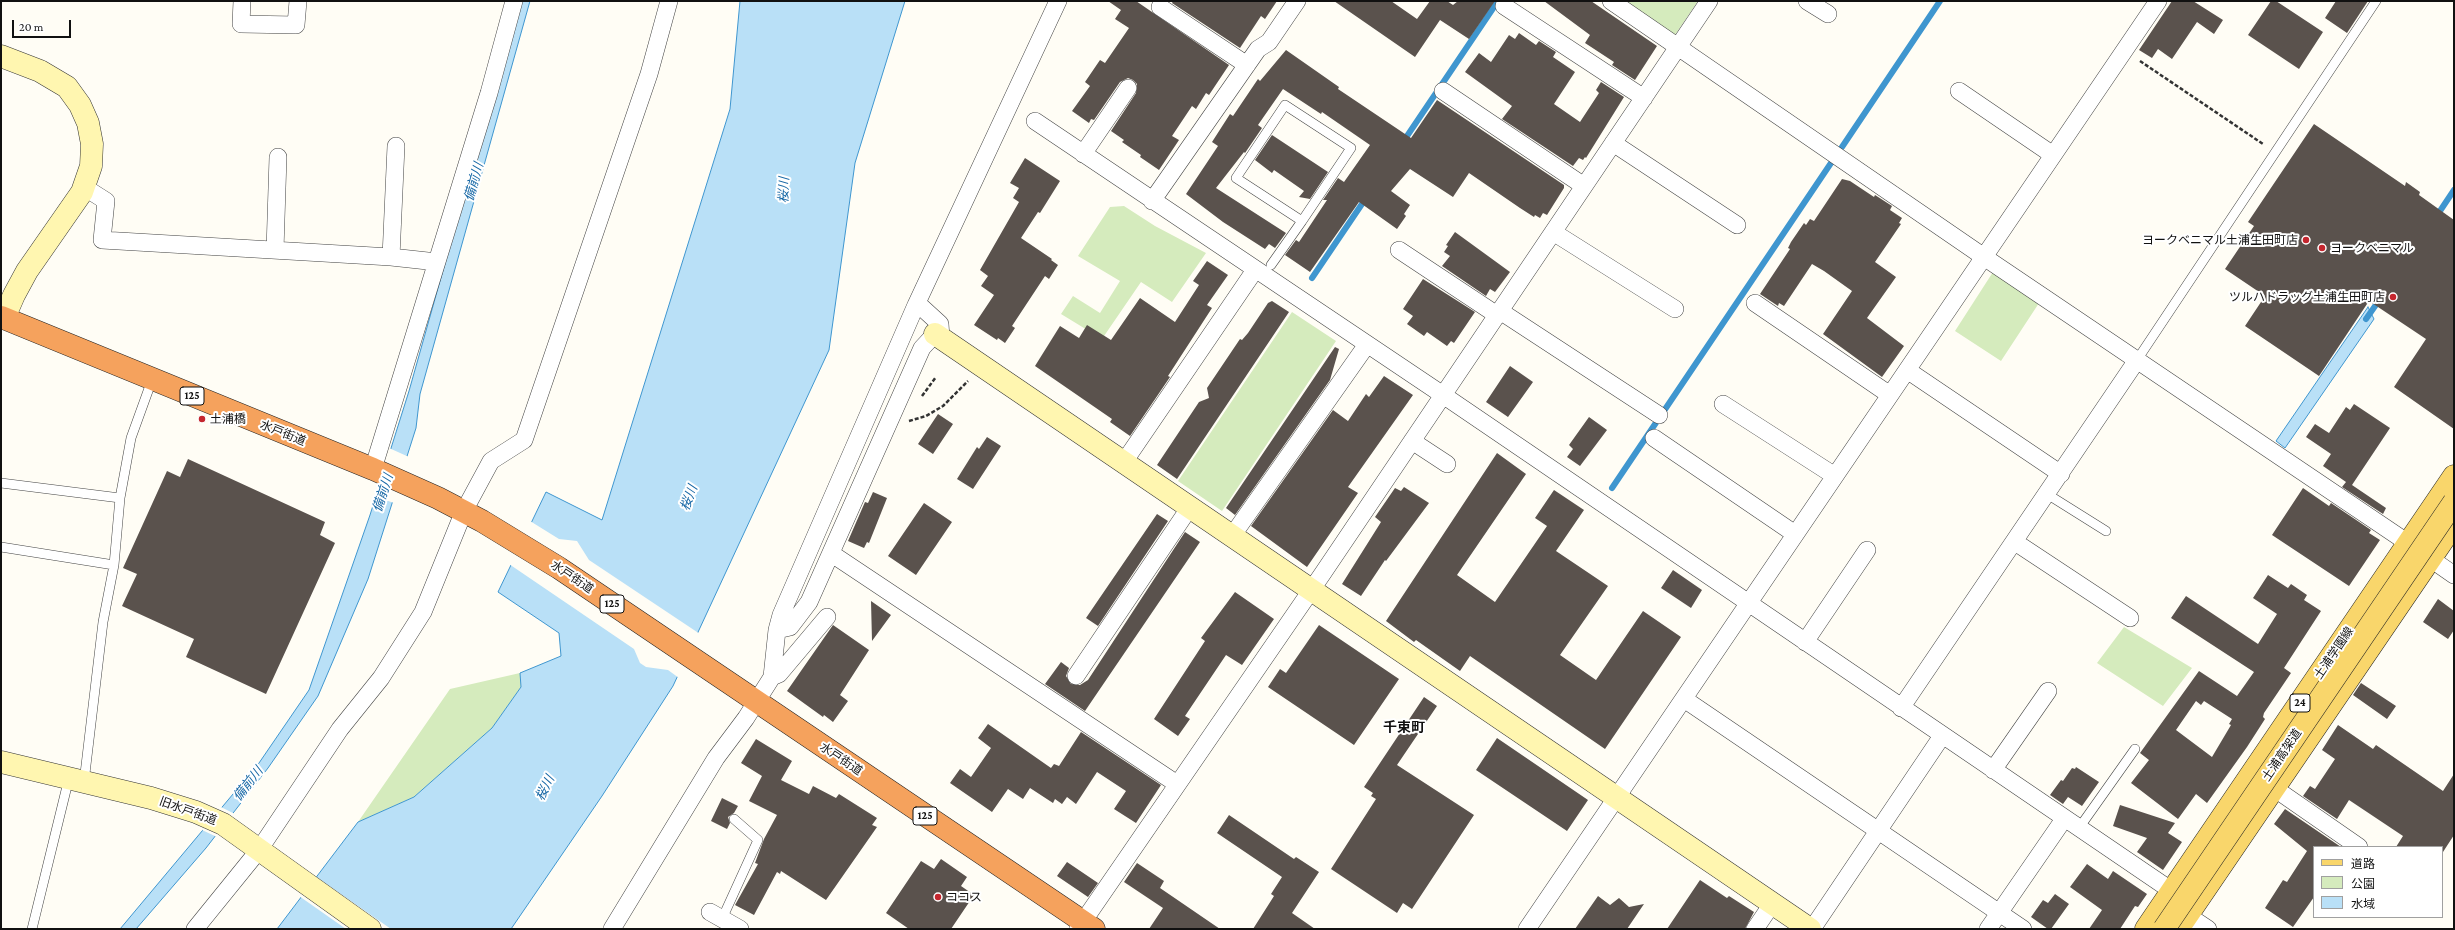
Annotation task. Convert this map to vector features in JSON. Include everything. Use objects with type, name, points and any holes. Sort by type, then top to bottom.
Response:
[{"type":"highway","name":"水戸街道","points":[[2,318],[407,483],[473,516],[560,568],[1085,927]]},
{"type":"main road","name":"土浦学園線","points":[[2146,929],[2454,476]]},
{"type":"main road","name":"土浦高架道","points":[[2164,929],[2454,502]]},
{"type":"main road","name":"24","points":[[2183,922],[2454,524]]},
{"type":"street","points":[[242,1],[241,24],[296,25],[298,1]]},
{"type":"street","points":[[376,470],[437,262],[489,93],[514,1]]},
{"type":"street","points":[[195,929],[258,849],[340,729],[380,678],[423,612],[473,516],[491,461],[524,440],[647,82],[669,1]]},
{"type":"street","points":[[772,676],[777,630],[781,615],[917,303],[1058,1]]},
{"type":"street","points":[[1152,201],[1258,49],[1269,42],[1297,1]]},
{"type":"street","points":[[1611,1],[1984,257],[2408,543]]},
{"type":"street","points":[[1085,927],[1177,784],[1311,590],[1709,1]]},
{"type":"street","points":[[1807,1],[1828,14]]},
{"type":"street","points":[[1527,929],[2158,1]]},
{"type":"street","points":[[1504,6],[1644,98]]},
{"type":"street","points":[[1160,8],[1247,65]]},
{"type":"street","points":[[1,56],[40,71],[67,87],[80,105],[88,123],[92,144],[91,166],[84,186],[27,271],[2,318]]},
{"type":"street","points":[[1083,154],[1128,88]]},
{"type":"street","points":[[1443,91],[1584,186]]},
{"type":"street","points":[[1959,91],[2054,155]]},
{"type":"street","points":[[1035,121],[1366,346],[1443,395],[1942,736],[2172,891],[2183,922],[2208,929]]},
{"type":"street","points":[[1613,143],[1737,225]]},
{"type":"street","points":[[391,257],[396,146]]},
{"type":"street","points":[[274,250],[278,157]]},
{"type":"street","points":[[84,186],[106,201],[102,240],[391,257],[437,262]]},
{"type":"street","points":[[1553,232],[1675,309]]},
{"type":"street","points":[[1399,250],[1659,415]]},
{"type":"street","points":[[1124,462],[1255,270]]},
{"type":"street","points":[[777,630],[790,627],[804,608],[832,554],[922,348],[938,336],[940,324],[917,303]]},
{"type":"street","points":[[1755,303],[1890,395]]},
{"type":"street","points":[[938,336],[1616,799],[1811,929],[1942,736]]},
{"type":"street","points":[[1232,536],[1366,346]]},
{"type":"street","points":[[1901,708],[2137,360]]},
{"type":"street","points":[[1907,370],[2061,474]]},
{"type":"street","points":[[1723,404],[1835,476]]},
{"type":"street","points":[[1654,438],[1796,534]]},
{"type":"street","points":[[1412,441],[1447,464]]},
{"type":"street","points":[[1076,676],[1190,508]]},
{"type":"street","points":[[2015,542],[2130,618]]},
{"type":"street","points":[[1805,642],[1867,550]]},
{"type":"street","points":[[832,554],[1177,784]]},
{"type":"street","points":[[2431,559],[2454,575]]},
{"type":"street","points":[[612,929],[712,764],[748,696],[772,676],[779,674],[827,617]]},
{"type":"street","points":[[1993,770],[2048,691]]},
{"type":"street","points":[[1684,699],[2023,929]]},
{"type":"street","name":"旧水戸街道","points":[[1,762],[151,798],[196,812],[223,824],[370,929]]},
{"type":"street","points":[[2274,788],[2358,846]]},
{"type":"street","points":[[1988,929],[2064,819]]},
{"type":"street","points":[[1755,929],[1772,904]]},
{"type":"street","points":[[716,915],[740,929]]},
{"type":"lane","points":[[2137,360],[2376,1]]},
{"type":"lane","points":[[1271,265],[1302,221],[1351,148],[1286,105],[1236,178],[1302,221]]},
{"type":"lane","points":[[32,929],[76,780],[114,565],[120,498],[132,438],[152,380]]},
{"type":"lane","points":[[1,484],[120,498]]},
{"type":"lane","points":[[2047,494],[2106,531]]},
{"type":"lane","points":[[1,548],[114,565]]},
{"type":"lane","points":[[2079,828],[2135,749]]},
{"type":"lane","points":[[716,915],[758,840],[734,819]]},
{"type":"path","points":[[2125,50],[2275,152]]},
{"type":"path","points":[[889,422],[904,423],[926,416],[943,406],[965,386],[979,364]]},
{"type":"green space","points":[[1624,1],[1698,1],[1675,35]]},
{"type":"green space","points":[[1124,206],[1155,226],[1206,253],[1172,302],[1141,282],[1102,339],[1061,314],[1073,296],[1100,313],[1120,281],[1078,256],[1110,207]]},
{"type":"green space","points":[[1993,272],[2039,303],[2001,361],[1955,331]]},
{"type":"green space","points":[[1292,312],[1336,341],[1222,511],[1178,481]]},
{"type":"green space","points":[[2124,627],[2192,668],[2163,706],[2097,663]]},
{"type":"green space","points":[[520,673],[521,687],[492,728],[414,797],[358,822],[450,689]]},
{"type":"water","name":"備前川","points":[[519,1],[530,1],[420,394],[416,428],[368,579],[318,696],[268,768],[206,848],[136,929],[120,929],[259,763],[309,690],[370,515],[409,391]]},
{"type":"water","name":"桜川","points":[[740,1],[905,1],[855,163],[829,350],[673,686],[602,796],[511,929],[277,929],[358,822],[414,797],[492,728],[521,687],[520,673],[561,656],[559,633],[498,592],[546,492],[602,520],[730,109]]},
{"type":"water","points":[[2368,307],[2374,319],[2285,448],[2276,441]]},
{"type":"pier","points":[[389,448],[409,457],[394,503],[374,496]]},
{"type":"pier","points":[[530,521],[559,539],[577,541],[589,560],[700,634],[679,678],[668,670],[646,667],[640,663],[634,649],[509,564]]},
{"type":"pier","points":[[221,807],[235,814],[217,837],[202,830]]},
{"type":"pier","points":[[315,876],[391,929],[346,929],[299,896]]},
{"type":"building","points":[[1108,1],[1136,1],[1229,65],[1209,95],[1206,93],[1196,109],[1192,106],[1172,136],[1179,140],[1159,170],[1140,157],[1141,155],[1122,142],[1124,140],[1111,131],[1136,93],[1137,84],[1133,80],[1128,78],[1120,82],[1094,120],[1091,119],[1089,123],[1072,111],[1090,86],[1085,82],[1100,60],[1105,63],[1129,28],[1115,19],[1121,10]]},
{"type":"building","points":[[1173,1],[1277,1],[1265,19],[1261,16],[1240,48],[1172,3]]},
{"type":"building","points":[[1334,1],[1391,1],[1417,19],[1430,1],[1447,1],[1453,5],[1458,1],[1495,1],[1469,39],[1440,20],[1415,57]]},
{"type":"building","points":[[1544,1],[1591,1],[1657,46],[1635,80],[1612,65],[1614,62],[1585,43],[1590,35]]},
{"type":"building","points":[[2172,1],[2193,1],[2223,20],[2214,34],[2197,22],[2172,59],[2158,49],[2152,58],[2139,50]]},
{"type":"building","points":[[2271,1],[2276,1],[2323,32],[2299,69],[2248,35]]},
{"type":"building","points":[[2336,1],[2368,1],[2347,33],[2325,18]]},
{"type":"building","points":[[1519,33],[1536,45],[1539,41],[1556,52],[1553,57],[1575,72],[1554,104],[1580,122],[1599,93],[1596,90],[1601,82],[1624,97],[1586,158],[1585,157],[1583,160],[1579,158],[1573,166],[1502,119],[1512,106],[1465,72],[1479,53],[1491,62],[1509,35],[1515,39]]},
{"type":"building","points":[[1286,50],[1339,87],[1338,89],[1411,138],[1437,100],[1564,185],[1564,188],[1547,215],[1543,213],[1540,218],[1535,215],[1534,217],[1469,173],[1453,197],[1410,169],[1391,191],[1410,205],[1404,214],[1406,216],[1397,229],[1359,202],[1310,272],[1285,255],[1296,240],[1299,242],[1327,200],[1323,200],[1338,178],[1344,182],[1370,145],[1322,112],[1321,114],[1283,89],[1258,125],[1262,128],[1245,153],[1244,152],[1216,188],[1286,233],[1275,248],[1269,244],[1265,249],[1223,222],[1186,194],[1218,146],[1212,142],[1230,114],[1233,116],[1258,79],[1260,81]]},
{"type":"building","name":"ヨークベニマル","points":[[2314,124],[2405,186],[2406,182],[2420,192],[2419,195],[2454,220],[2454,429],[2394,387],[2426,339],[2369,301],[2319,376],[2245,326],[2265,296],[2225,269],[2254,226],[2248,222]]},
{"type":"building","points":[[1272,135],[1328,172],[1310,199],[1299,197],[1304,191],[1274,170],[1272,173],[1255,160]]},
{"type":"building","points":[[1025,158],[1060,181],[1040,213],[1038,212],[1021,238],[1052,259],[1051,260],[1058,265],[1049,279],[1045,276],[1012,326],[1015,328],[1005,343],[998,338],[997,340],[974,325],[994,295],[981,286],[988,276],[980,270],[1019,202],[1013,198],[1019,188],[1010,183]]},
{"type":"building","points":[[1842,179],[1850,181],[1874,197],[1875,195],[1892,206],[1890,210],[1902,218],[1899,223],[1901,224],[1875,262],[1896,277],[1867,318],[1904,346],[1882,377],[1823,334],[1852,291],[1824,271],[1812,264],[1784,306],[1779,303],[1778,306],[1760,294],[1790,249],[1788,248],[1791,242],[1804,223],[1806,225],[1810,219],[1814,221]]},
{"type":"building","points":[[1455,232],[1510,272],[1495,292],[1490,289],[1486,296],[1442,266],[1450,256],[1444,252],[1448,246],[1446,245]]},
{"type":"building","points":[[1207,261],[1228,275],[1207,305],[1212,308],[1168,376],[1170,377],[1130,436],[1110,422],[1112,419],[1035,366],[1060,326],[1079,338],[1087,325],[1111,340],[1140,298],[1175,322],[1199,285],[1193,281]]},
{"type":"building","points":[[1423,279],[1475,312],[1454,343],[1451,341],[1447,346],[1427,332],[1424,336],[1407,324],[1413,316],[1403,309]]},
{"type":"building","points":[[1272,301],[1289,312],[1177,479],[1157,465],[1199,402],[1209,398],[1207,388],[1240,339],[1242,340],[1248,333],[1268,303]]},
{"type":"building","points":[[1335,347],[1339,349],[1330,380],[1235,515],[1226,508]]},
{"type":"building","points":[[1510,366],[1533,382],[1508,417],[1486,402]]},
{"type":"building","points":[[1384,376],[1413,395],[1348,487],[1358,493],[1307,567],[1251,526],[1333,410],[1348,421],[1366,394],[1369,397]]},
{"type":"building","points":[[2354,404],[2390,428],[2352,485],[2386,508],[2383,514],[2342,487],[2346,482],[2323,466],[2331,454],[2306,437],[2315,424],[2329,433],[2346,407],[2350,410]]},
{"type":"building","points":[[938,414],[953,424],[933,454],[918,444]]},
{"type":"building","points":[[1589,417],[1607,430],[1580,466],[1567,457],[1573,449],[1569,445]]},
{"type":"building","points":[[987,437],[1001,446],[973,489],[957,479],[977,447],[979,449]]},
{"type":"building","points":[[1497,453],[1526,474],[1457,575],[1495,602],[1547,526],[1535,518],[1554,490],[1584,510],[1556,551],[1608,586],[1560,655],[1596,680],[1643,611],[1681,637],[1605,749],[1470,656],[1460,671],[1416,640],[1414,642],[1386,621]]},
{"type":"building","points":[[188,459],[325,522],[320,535],[335,543],[266,694],[186,657],[194,639],[122,606],[137,574],[123,568],[167,471],[180,477]]},
{"type":"building","points":[[1404,487],[1429,503],[1386,561],[1385,560],[1361,596],[1342,584],[1381,522],[1375,517],[1395,488],[1401,491]]},
{"type":"building","points":[[2303,488],[2329,506],[2331,503],[2371,530],[2369,533],[2380,540],[2349,586],[2272,535]]},
{"type":"building","points":[[873,492],[887,498],[869,543],[867,542],[864,548],[848,541],[865,502],[868,503]]},
{"type":"building","points":[[924,503],[952,522],[916,575],[888,556]]},
{"type":"building","points":[[1157,514],[1168,521],[1098,626],[1086,618]]},
{"type":"building","points":[[1185,532],[1200,542],[1085,711],[1045,684],[1061,662],[1069,668],[1066,676],[1071,684],[1080,685],[1088,680]]},
{"type":"building","points":[[1673,570],[1702,590],[1691,608],[1661,588]]},
{"type":"building","points":[[2268,575],[2288,588],[2291,584],[2307,595],[2304,600],[2321,611],[2284,668],[2291,673],[2264,713],[2263,717],[2265,719],[2247,747],[2207,803],[2196,794],[2178,819],[2131,783],[2149,760],[2140,753],[2199,671],[2237,696],[2254,672],[2171,618],[2186,596],[2258,644],[2277,614],[2253,598]],"holes":[[[2196,701],[2201,705],[2204,701],[2232,719],[2229,724],[2231,725],[2212,757],[2176,730]]]},
{"type":"building","points":[[1235,592],[1274,619],[1242,665],[1226,655],[1185,716],[1190,719],[1178,736],[1154,719],[1205,641],[1201,638]]},
{"type":"building","points":[[2438,599],[2454,611],[2454,630],[2448,639],[2423,622]]},
{"type":"building","points":[[871,601],[891,615],[872,641]]},
{"type":"building","points":[[833,625],[869,650],[840,695],[848,701],[833,722],[824,715],[823,717],[787,691]]},
{"type":"building","points":[[1319,625],[1399,679],[1354,745],[1268,687],[1280,669],[1286,673]]},
{"type":"building","points":[[2361,683],[2396,706],[2387,719],[2353,695]]},
{"type":"building","points":[[1424,697],[1437,706],[1397,765],[1474,815],[1412,909],[1403,903],[1397,913],[1331,869],[1376,799],[1371,796],[1373,793],[1364,787]]},
{"type":"building","points":[[988,724],[1051,768],[1054,764],[1059,766],[1081,732],[1161,785],[1136,823],[1114,809],[1126,791],[1097,772],[1076,804],[1067,797],[1062,804],[1055,799],[1053,803],[1030,788],[1023,799],[1008,789],[992,812],[950,783],[960,769],[971,777],[991,748],[978,738]]},
{"type":"building","points":[[2338,725],[2373,749],[2376,745],[2443,791],[2454,774],[2454,835],[2443,852],[2443,846],[2397,846],[2403,836],[2349,800],[2337,819],[2303,796],[2310,786],[2315,789],[2335,759],[2322,750]]},
{"type":"building","points":[[1497,738],[1588,800],[1567,831],[1476,770]]},
{"type":"building","points":[[756,739],[792,761],[781,780],[809,794],[813,786],[836,798],[839,794],[877,818],[872,825],[877,827],[826,900],[781,871],[780,874],[777,872],[754,915],[735,905],[758,864],[755,863],[764,839],[777,815],[749,801],[762,776],[741,763]]},
{"type":"building","points":[[2076,767],[2099,782],[2082,806],[2068,797],[2063,804],[2050,795],[2061,780],[2063,781],[2072,768],[2075,769]]},
{"type":"building","points":[[722,798],[738,806],[734,813],[728,817],[730,823],[727,829],[711,821]]},
{"type":"building","points":[[2120,805],[2175,823],[2168,833],[2182,842],[2163,870],[2137,852],[2147,838],[2113,826]]},
{"type":"building","points":[[2285,809],[2340,846],[2313,846],[2313,898],[2293,927],[2265,908],[2283,880],[2287,882],[2307,851],[2274,824]]},
{"type":"building","points":[[1229,815],[1294,859],[1296,857],[1319,872],[1292,913],[1315,929],[1253,929],[1274,896],[1271,894],[1282,877],[1217,833]]},
{"type":"building","points":[[941,859],[967,877],[961,886],[974,895],[951,929],[909,929],[886,913],[921,861],[934,869]]},
{"type":"building","points":[[1067,862],[1098,883],[1088,897],[1057,876]]},
{"type":"building","points":[[1137,863],[1164,881],[1160,888],[1220,929],[1149,929],[1163,908],[1124,882]]},
{"type":"building","points":[[2087,864],[2108,879],[2113,871],[2147,894],[2138,907],[2135,906],[2120,929],[2089,929],[2102,910],[2070,887]]},
{"type":"building","points":[[1700,880],[1727,898],[1729,896],[1754,912],[1745,929],[1667,929]]},
{"type":"building","points":[[2055,894],[2069,904],[2051,929],[2048,929],[2031,917],[2043,900],[2048,903]]},
{"type":"building","points":[[1598,896],[1610,905],[1619,898],[1629,907],[1644,904],[1627,929],[1575,929]]},
{"type":"waterway","points":[[1403,142],[1498,1]]},
{"type":"waterway","points":[[1842,147],[1940,1]]},
{"type":"waterway","points":[[1612,488],[1831,163]]},
{"type":"waterway","points":[[2436,217],[2454,190]]},
{"type":"waterway","points":[[1312,278],[1366,198]]},
{"type":"waterway","points":[[2366,319],[2380,299]]},
{"type":"place","name":"ヨークベニマル土浦生田町店","points":[[2306,240]]},
{"type":"place","name":"ヨークベニマル","points":[[2322,248]]},
{"type":"place","name":"ツルハドラッグ土浦生田町店","points":[[2393,297]]},
{"type":"place","name":"土浦橋","points":[[202,419]]},
{"type":"place","name":"ココス","points":[[938,897]]},
{"type":"district","name":"千束町","points":[[1404,728]]}]
